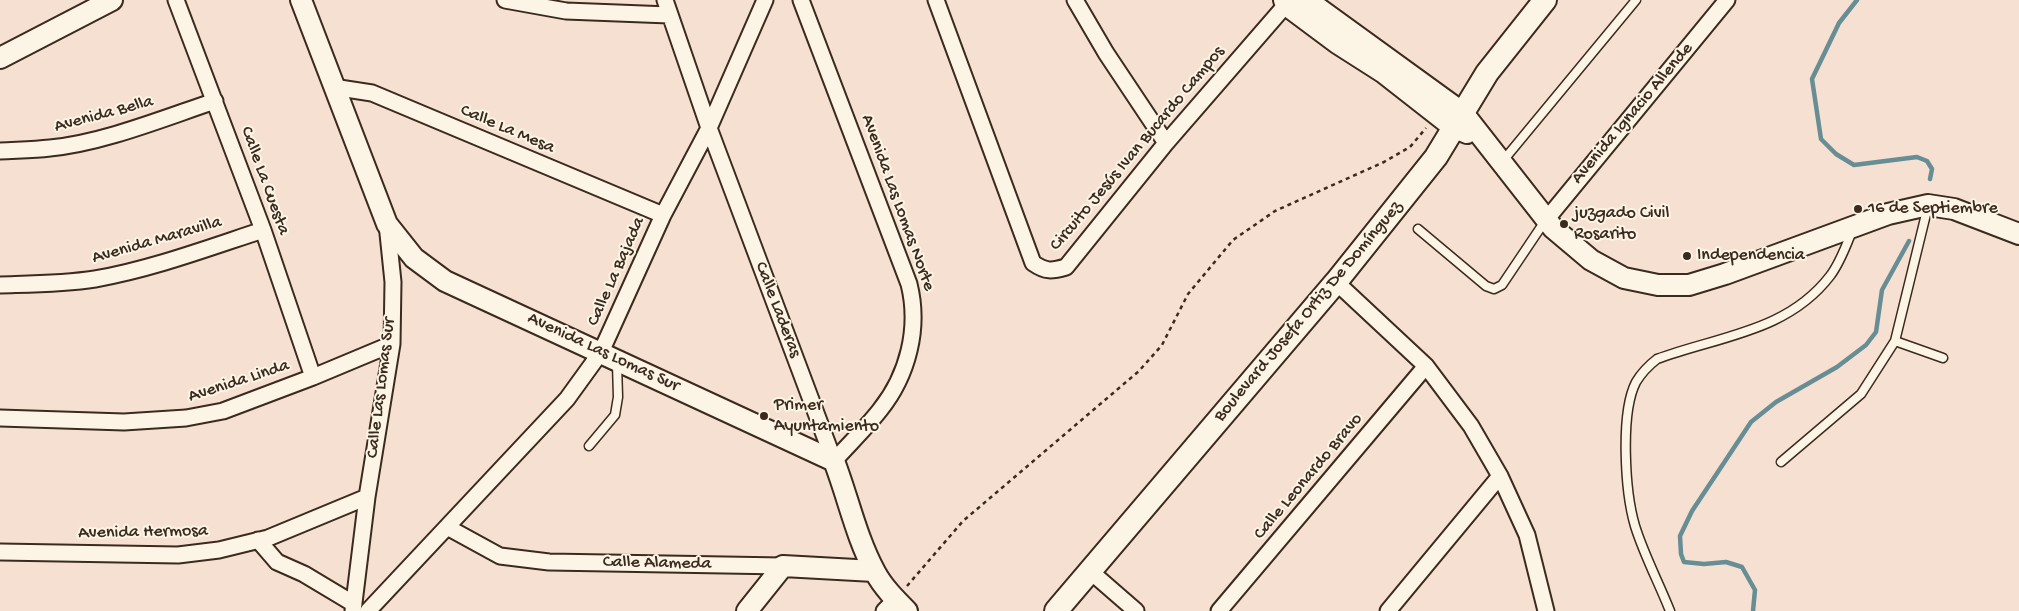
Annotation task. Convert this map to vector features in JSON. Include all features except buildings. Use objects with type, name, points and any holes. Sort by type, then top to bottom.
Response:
[{"type":"main road","name":"Boulevard Josefa Ortiz De Domínguez","points":[[1056,611],[1336,282],[1436,157],[1451,118],[1545,0]]},
{"type":"street","points":[[0,58],[112,0]]},
{"type":"street","name":"Calle La Cuesta","points":[[176,0],[263,230],[313,378]]},
{"type":"street","name":"Calle Las Lomas Sur","points":[[301,0],[333,87],[388,224],[393,282],[392,344],[367,497],[354,608]]},
{"type":"street","points":[[505,0],[566,11],[669,15]]},
{"type":"street","name":"Calle Laderas","points":[[665,0],[709,128],[834,461],[860,537],[874,571],[895,607]]},
{"type":"street","name":"Calle La Bajada","points":[[368,611],[609,356],[663,215],[709,128],[765,0]]},
{"type":"street","name":"Avenida Las Lomas Norte","points":[[801,0],[906,276],[913,301],[914,321],[910,350],[893,392],[880,410],[834,461]]},
{"type":"street","name":"Circuito Jesús Ivan Bucardo Campos","points":[[936,0],[1034,264],[1044,270],[1057,270],[1066,266],[1166,142],[1286,2]]},
{"type":"street","points":[[1075,0],[1106,53],[1166,142]]},
{"type":"street","points":[[1307,0],[1341,36]]},
{"type":"street","name":"Avenida Ignacio Allende","points":[[1546,220],[1727,0]]},
{"type":"street","points":[[1286,2],[1341,36],[1483,140],[1553,228],[1592,260],[1624,278],[1658,285],[1690,285],[1888,214],[1928,205],[1954,209],[2019,234]]},
{"type":"street","name":"Calle La Mesa","points":[[333,87],[372,93],[663,215]]},
{"type":"street","name":"Avenida Bella","points":[[0,151],[50,148],[85,141],[129,130],[215,101]]},
{"type":"street","name":"Avenida Las Lomas Sur","points":[[388,224],[414,258],[445,280],[834,461]]},
{"type":"street","name":"Avenida Maravilla","points":[[0,285],[56,284],[95,279],[140,269],[263,230]]},
{"type":"street","points":[[1336,282],[1426,366],[1471,426],[1500,476],[1527,535],[1546,611]]},
{"type":"street","name":"Avenida Linda","points":[[0,418],[124,422],[186,418],[223,410],[313,378],[392,344]]},
{"type":"street","name":"Calle Leonardo Bravo","points":[[1219,611],[1426,366]]},
{"type":"street","points":[[1388,611],[1500,476]]},
{"type":"street","name":"Avenida Hermosa","points":[[0,552],[178,555],[219,550],[268,538],[367,497]]},
{"type":"street","name":"Calle Alameda","points":[[447,527],[500,556],[550,562],[783,566],[874,571]]},
{"type":"street","points":[[258,540],[277,562],[304,574],[354,608]]},
{"type":"street","points":[[747,611],[783,566]]},
{"type":"street","points":[[1090,571],[1136,611]]},
{"type":"lane","points":[[1502,162],[1636,0]]},
{"type":"lane","points":[[1781,462],[1860,394],[1895,341],[1928,205]]},
{"type":"lane","points":[[1418,229],[1486,286],[1494,289],[1502,285],[1546,220]]},
{"type":"lane","points":[[1670,611],[1636,528],[1628,492],[1625,443],[1630,404],[1635,384],[1644,370],[1657,359],[1765,326],[1793,311],[1811,297],[1831,275],[1853,228]]},
{"type":"lane","points":[[1895,341],[1943,358]]},
{"type":"lane","points":[[588,446],[615,416],[618,397],[609,356]]},
{"type":"path","points":[[895,607],[962,521],[1139,371],[1162,345],[1188,294],[1233,240],[1275,211],[1384,162],[1410,147],[1451,118]]},
{"type":"waterway","points":[[1857,0],[1839,23],[1812,79],[1821,139],[1836,154],[1854,165],[1917,157],[1927,161],[1932,169],[1930,179]]},
{"type":"waterway","points":[[1753,611],[1755,590],[1742,567],[1726,562],[1704,564],[1684,562],[1681,554],[1680,536],[1692,511],[1751,422],[1776,402],[1837,367],[1866,345],[1876,332],[1882,290],[1909,241]]},
{"type":"place","name":"16 de Septiembre","points":[[1858,209]]},
{"type":"place","name":"juzgado Civil Rosarito","points":[[1564,224]]},
{"type":"place","name":"Independencia","points":[[1687,256]]},
{"type":"place","name":"Primer Ayuntamiento","points":[[764,416]]}]
